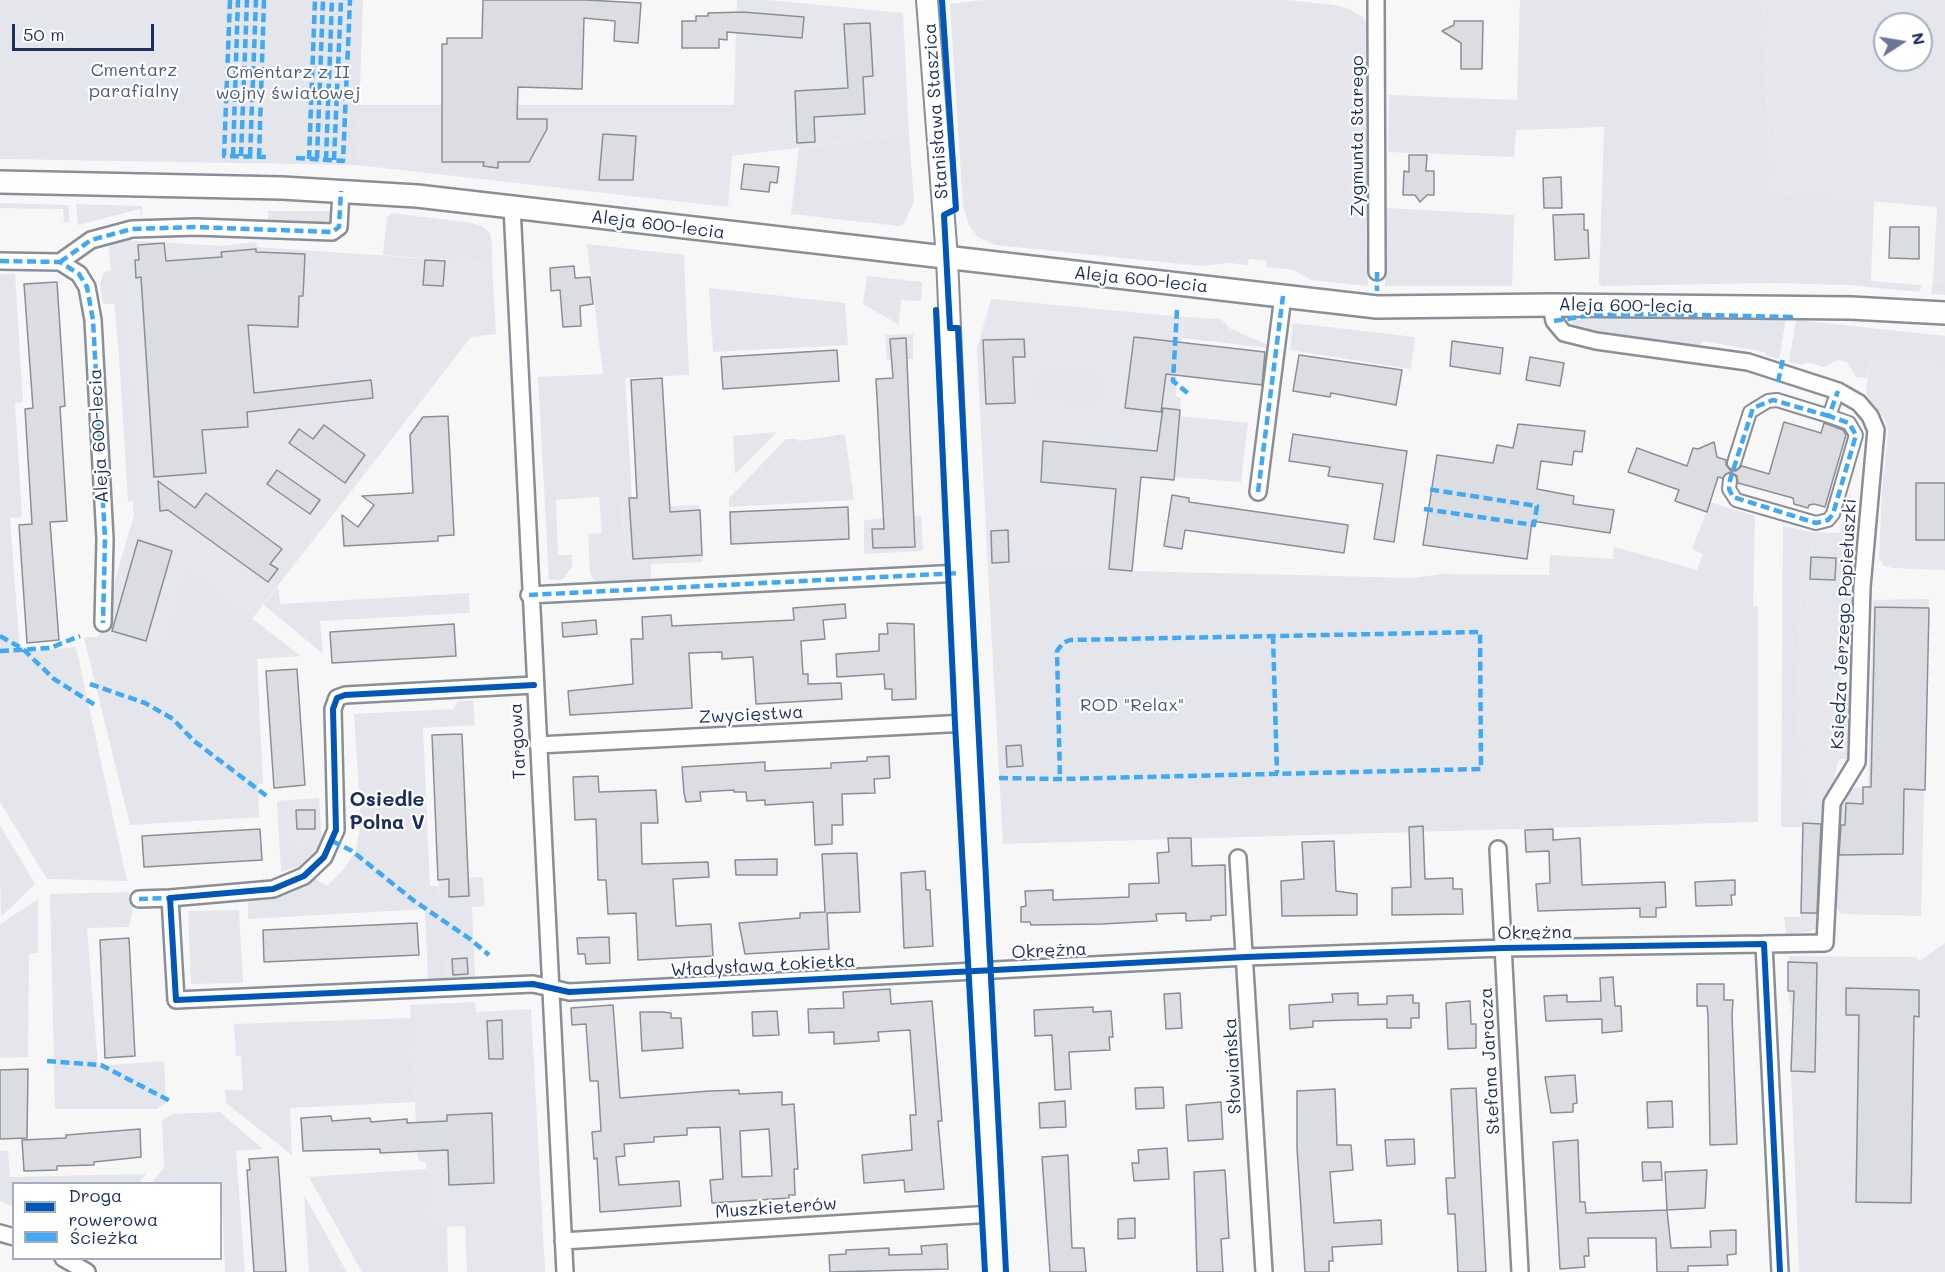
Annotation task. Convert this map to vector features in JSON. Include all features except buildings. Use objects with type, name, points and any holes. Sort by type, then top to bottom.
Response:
[{"type":"main road","name":"Aleja 600-lecia","points":[[0,182],[341,191],[512,207],[1377,307],[1551,305],[1851,308],[1945,314]]},
{"type":"street","name":"Stanisława Staszica","points":[[927,0],[947,258],[978,969],[995,1272]]},
{"type":"street","points":[[1371,0],[1376,0]]},
{"type":"street","name":"Zygmunta Starego","points":[[1376,0],[1377,272]]},
{"type":"street","points":[[0,261],[60,262],[91,240],[132,229],[196,227],[332,232],[339,227],[341,191]]},
{"type":"street","name":"Targowa","points":[[512,207],[529,595],[565,1272]]},
{"type":"street","name":"Aleja 600-lecia","points":[[60,262],[79,274],[87,287],[91,303],[105,539],[102,623]]},
{"type":"street","points":[[1258,492],[1283,296]]},
{"type":"street","name":"Księdza Jerzego Popiełuszki","points":[[1551,305],[1554,321],[1564,333],[1596,341],[1748,362],[1838,391],[1859,403],[1870,416],[1876,430],[1862,587],[1857,762],[1832,802],[1825,943],[1764,944]]},
{"type":"street","points":[[1830,416],[1838,391]]},
{"type":"street","points":[[1730,480],[1729,489],[1736,500],[1816,523],[1828,520],[1833,514],[1856,435],[1849,423],[1777,400],[1768,401],[1750,412],[1734,463]]},
{"type":"street","points":[[529,595],[960,573]]},
{"type":"street","points":[[139,899],[273,889],[304,876],[324,857],[336,830],[333,709],[340,696],[534,685]]},
{"type":"street","name":"Zwycięstwa","points":[[538,745],[967,723]]},
{"type":"street","name":"Stefana Jaracza","points":[[1498,849],[1520,1272]]},
{"type":"street","name":"Słowiańska","points":[[1238,858],[1264,1272]]},
{"type":"street","name":"Władysława Łokietka","points":[[170,897],[176,1000],[533,984],[569,992],[978,969]]},
{"type":"street","points":[[1764,944],[1780,1272]]},
{"type":"street","name":"Okrężna","points":[[978,969],[1503,948],[1764,944]]},
{"type":"street","name":"Muszkieterów","points":[[563,1241],[992,1214]]},
{"type":"street","points":[[66,1260],[87,1272]]},
{"type":"shaded area","points":[[737,0],[768,0],[903,13],[909,134],[732,156],[728,207],[357,165],[359,105],[734,105]]},
{"type":"shaded area","points":[[1763,0],[1945,0],[1945,282],[1933,281],[1937,207],[1771,192]]},
{"type":"shaded area","points":[[108,239],[221,246],[256,242],[257,247],[492,263],[496,334],[471,337],[252,619],[187,569],[161,655],[101,636],[98,638],[134,515]]},
{"type":"shaded area","points":[[991,299],[1184,317],[1177,375],[1176,396],[1181,398],[1174,477],[1141,478],[1132,571],[988,571],[977,349]]},
{"type":"shaded area","points":[[913,334],[913,359],[887,360],[885,335]]},
{"type":"shaded area","points":[[1869,360],[1945,363],[1945,570],[1893,568],[1884,566],[1879,559],[1882,489],[1888,435],[1886,421],[1866,394]]},
{"type":"shaded area","points":[[669,496],[670,506],[699,505],[703,562],[629,565],[620,498]]},
{"type":"shaded area","points":[[1846,510],[1839,759],[1823,820],[1818,927],[1800,928],[1805,744],[1797,744],[1801,573],[1811,572],[1812,532],[1840,533]]},
{"type":"shaded area","points":[[921,516],[923,551],[864,554],[864,520]]},
{"type":"shaded area","points":[[1929,599],[1921,916],[1841,914],[1847,788],[1868,787],[1873,600]]},
{"type":"shaded area","points":[[319,798],[322,843],[290,845],[288,800]]},
{"type":"shaded area","points":[[483,877],[485,906],[440,909],[438,880]]},
{"type":"shaded area","points":[[1945,943],[1945,1272],[1799,1272],[1791,1071],[1793,1018],[1788,991],[1789,956],[1915,957],[1920,961]]},
{"type":"shaded area","points":[[474,953],[475,977],[447,978],[446,954]]},
{"type":"shaded area","points":[[475,1002],[476,1012],[531,1009],[545,1272],[467,1272],[465,1226],[429,1227],[426,1162],[418,1161],[410,1005]]},
{"type":"green space","points":[[0,0],[363,0],[357,165],[0,159]]},
{"type":"green space","points":[[983,0],[1287,0],[1334,5],[1349,9],[1363,17],[1370,28],[1366,233],[1368,286],[1311,280],[1294,270],[1266,267],[1267,261],[1249,259],[1248,265],[1229,263],[1202,266],[995,245],[978,237],[969,225],[963,206],[950,4]]},
{"type":"green space","points":[[1520,0],[1763,0],[1771,192],[1874,201],[1871,281],[1921,285],[1920,292],[1849,285],[1771,283],[1602,286],[1599,283],[1604,127],[1516,130],[1514,157],[1388,152],[1389,95],[1517,100]]},
{"type":"green space","points":[[909,134],[914,201],[904,224],[899,226],[791,214],[799,148]]},
{"type":"green space","points":[[0,203],[68,205],[70,222],[64,223],[63,209],[0,208]]},
{"type":"green space","points":[[76,204],[142,206],[142,220],[140,209],[78,225]]},
{"type":"green space","points":[[1385,208],[1514,215],[1512,286],[1385,286]]},
{"type":"green space","points":[[268,211],[337,211],[332,223],[323,225],[268,223]]},
{"type":"green space","points":[[392,213],[473,223],[483,227],[490,233],[492,263],[383,255],[387,217]]},
{"type":"green space","points":[[587,244],[684,255],[689,375],[625,378],[632,498],[620,499],[629,565],[651,564],[651,581],[601,583],[593,579],[590,573],[588,534],[602,533],[599,497],[556,500],[558,555],[572,555],[572,567],[562,580],[549,580],[538,377],[603,374]]},
{"type":"green space","points":[[114,270],[119,274],[122,282],[136,501],[128,502],[116,304],[103,304],[100,283],[104,272]]},
{"type":"green space","points":[[0,274],[15,274],[23,402],[15,403],[22,517],[10,518],[20,652],[76,647],[127,881],[47,879],[0,802]]},
{"type":"green space","points":[[867,276],[922,282],[921,301],[901,300],[899,325],[863,304]]},
{"type":"green space","points":[[1933,281],[1945,282],[1945,295],[1931,294]]},
{"type":"green space","points":[[709,288],[845,303],[848,345],[713,352]]},
{"type":"green space","points":[[1184,317],[1221,319],[1231,329],[1268,345],[1268,348],[1182,338]]},
{"type":"green space","points":[[1596,318],[1786,319],[1779,359],[1767,356],[1764,352],[1704,341],[1698,347],[1573,328],[1572,322],[1575,320]]},
{"type":"green space","points":[[1796,320],[1945,336],[1945,363],[1869,360],[1867,378],[1856,377],[1847,362],[1839,360],[1823,367],[1807,362],[1802,365],[1789,362]]},
{"type":"green space","points":[[1293,323],[1415,337],[1411,369],[1290,350]]},
{"type":"green space","points":[[1053,369],[1095,372],[1104,385],[1104,396],[1094,403],[1041,399],[1036,392],[1036,381],[1043,373]]},
{"type":"green space","points":[[1180,416],[1248,423],[1241,482],[1174,477]]},
{"type":"green space","points":[[777,432],[735,474],[733,436]]},
{"type":"green space","points":[[845,434],[854,500],[729,507],[729,498],[786,439],[797,439],[798,441]]},
{"type":"green space","points":[[1851,489],[1849,560],[1844,560],[1846,510]]},
{"type":"green space","name":"ROD \"Relax\"","points":[[1710,502],[1755,516],[1753,606],[1758,607],[1758,822],[1003,844],[988,571],[1132,571],[1414,578],[1441,574],[1549,575],[1550,555],[1613,559],[1614,547],[1697,570],[1703,554],[1692,549]]},
{"type":"green space","points":[[1783,526],[1812,532],[1811,572],[1801,573],[1797,743],[1805,744],[1803,827],[1781,827]]},
{"type":"green space","points":[[187,569],[301,656],[257,659],[263,784],[258,784],[259,817],[130,825],[84,638],[101,636],[161,654]]},
{"type":"green space","points":[[278,587],[280,604],[469,593],[470,613],[320,621],[323,654],[264,605]]},
{"type":"green space","points":[[1844,590],[1853,590],[1853,633],[1848,646],[1842,649]]},
{"type":"green space","points":[[1841,685],[1851,686],[1850,759],[1839,759]]},
{"type":"green space","points":[[473,700],[475,725],[423,728],[430,886],[438,886],[441,909],[472,907],[474,953],[446,954],[447,978],[428,979],[425,909],[248,919],[248,900],[273,899],[294,892],[314,878],[327,886],[344,869],[356,850],[361,821],[354,714],[453,709],[458,701]]},
{"type":"green space","points":[[288,800],[290,845],[322,843],[301,866],[281,872],[277,801]]},
{"type":"green space","points":[[1846,803],[1841,914],[1836,907],[1839,807]]},
{"type":"green space","points":[[0,825],[35,884],[1,917],[0,879]]},
{"type":"green space","points":[[129,892],[133,910],[129,927],[87,928],[98,1066],[164,1061],[166,1103],[157,1109],[55,1109],[50,894]]},
{"type":"green space","points":[[38,899],[38,953],[29,954],[28,1057],[0,1058],[0,924]]},
{"type":"green space","points":[[239,910],[243,983],[191,984],[188,911]]},
{"type":"green space","points":[[1784,917],[1800,917],[1800,928],[1818,927],[1808,932],[1786,934]]},
{"type":"green space","points":[[411,1018],[415,1102],[290,1108],[292,1155],[226,1103],[225,1090],[243,1090],[241,1056],[236,1056],[234,1024]]},
{"type":"green space","points":[[220,1112],[263,1149],[236,1151],[245,1272],[225,1272],[222,1182],[152,1182],[164,1168],[162,1120],[173,1114]]},
{"type":"green space","points":[[0,1151],[8,1151],[10,1177],[146,1174],[140,1182],[12,1182],[12,1207],[0,1201]]},
{"type":"green space","points":[[427,1169],[429,1226],[447,1226],[448,1272],[362,1272],[309,1177]]},
{"type":"green space","points":[[304,1195],[347,1272],[309,1272]]},
{"type":"marked path","points":[[230,0],[224,156],[270,157]]},
{"type":"marked path","points":[[233,156],[238,0]]},
{"type":"marked path","points":[[241,156],[247,0]]},
{"type":"marked path","points":[[250,156],[256,0]]},
{"type":"marked path","points":[[259,157],[264,0]]},
{"type":"marked path","points":[[309,159],[315,0]]},
{"type":"marked path","points":[[317,159],[323,0]]},
{"type":"marked path","points":[[326,160],[332,0]]},
{"type":"marked path","points":[[334,160],[341,0]]},
{"type":"marked path","points":[[296,158],[343,161],[350,0]]},
{"type":"marked path","points":[[60,262],[91,240],[132,229],[196,227],[332,232],[339,227],[341,191]]},
{"type":"marked path","points":[[0,261],[60,262],[79,274],[87,287],[93,320],[105,539],[103,623]]},
{"type":"marked path","points":[[1377,272],[1377,291]]},
{"type":"marked path","points":[[1258,492],[1283,296]]},
{"type":"marked path","points":[[1177,310],[1173,381],[1190,395]]},
{"type":"marked path","points":[[1554,321],[1593,315],[1656,314],[1791,317],[1791,319]]},
{"type":"marked path","points":[[1778,382],[1783,359]]},
{"type":"marked path","points":[[1829,416],[1773,400],[1753,408],[1730,480],[1729,489],[1733,497],[1816,523],[1828,520],[1833,514],[1856,435],[1849,423],[1829,416],[1838,391]]},
{"type":"marked path","points":[[1424,509],[1534,525],[1537,506],[1427,489]]},
{"type":"marked path","points":[[529,595],[960,573]]},
{"type":"marked path","points":[[999,778],[1060,779],[1481,769],[1480,632],[1070,640],[1063,643],[1057,651],[1060,779]]},
{"type":"marked path","points":[[1273,635],[1277,773]]},
{"type":"marked path","points":[[0,636],[23,649],[54,679],[95,705]]},
{"type":"marked path","points":[[0,651],[50,648],[80,636]]},
{"type":"marked path","points":[[90,684],[145,703],[173,719],[194,741],[268,797]]},
{"type":"marked path","points":[[332,841],[352,851],[413,900],[470,939],[489,955]]},
{"type":"marked path","points":[[139,899],[170,898]]},
{"type":"marked path","points":[[47,1061],[101,1065],[172,1102]]},
{"type":"cycle path","points":[[942,0],[956,209],[944,215],[950,328],[958,328],[1006,1272]]},
{"type":"cycle path","points":[[936,310],[955,724],[985,1272]]},
{"type":"cycle path","points":[[534,685],[345,695],[337,698],[333,709],[336,830],[324,857],[304,876],[273,889],[170,898],[176,1000],[533,984],[569,992],[1246,957],[1503,948],[1764,944],[1780,1272]]},
{"type":"district","name":"Osiedle Polna V","points":[[387,812]]},
{"type":"park label","name":"Cmentarz parafialny","points":[[134,80]]},
{"type":"park label","name":"Cmentarz z II wojny światowej","points":[[288,82]]}]
